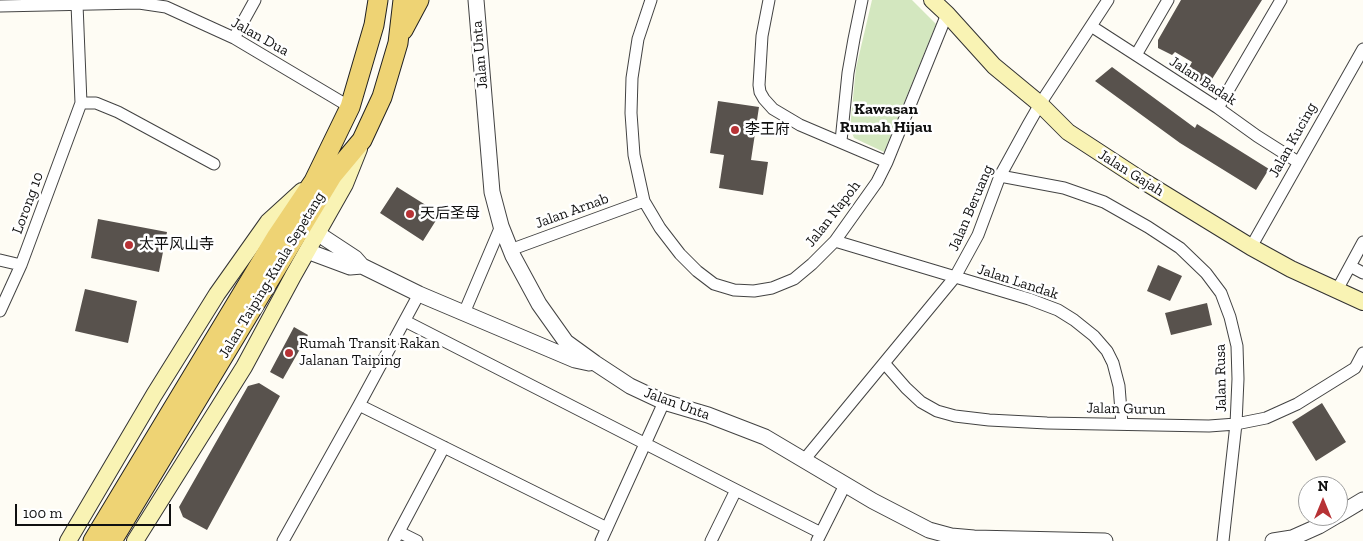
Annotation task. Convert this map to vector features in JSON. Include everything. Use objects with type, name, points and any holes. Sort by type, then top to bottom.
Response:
[{"type":"main road","name":"Jalan Taiping-Kuala Sepetang","points":[[113,528],[277,236],[314,181],[350,107],[374,25],[378,0]]},
{"type":"main road","name":"Jalan Taiping-Kuala Sepetang","points":[[93,541],[113,528],[332,176],[362,140],[382,97],[398,43],[403,0]]},
{"type":"main road","points":[[398,43],[419,0]]},
{"type":"main road","name":"Jalan Gajah","points":[[932,0],[994,66],[1040,104],[1068,132],[1251,247],[1291,269],[1363,302]]},
{"type":"main road","points":[[374,25],[384,14],[391,10],[398,13],[401,19]]},
{"type":"main road","points":[[135,541],[244,367],[344,184],[362,140]]},
{"type":"main road","points":[[68,541],[154,395],[218,294],[268,222],[314,181]]},
{"type":"street","points":[[234,38],[255,0]]},
{"type":"street","name":"Jalan Unta","points":[[476,0],[492,192],[510,250],[539,304],[566,342],[630,386],[664,402],[766,437],[845,485],[910,522],[929,530],[951,536],[974,538],[1105,541]]},
{"type":"street","name":"Jalan Napoh","points":[[651,0],[638,38],[632,78],[631,113],[634,155],[644,201],[660,228],[680,254],[697,271],[714,284],[734,290],[754,291],[772,288],[794,280],[835,241],[877,182],[887,162],[947,14]]},
{"type":"street","points":[[770,0],[762,36],[760,92],[773,109],[800,125],[887,162]]},
{"type":"street","points":[[841,142],[851,56],[862,0]]},
{"type":"street","name":"Jalan Beruang","points":[[804,460],[885,364],[954,277],[978,235],[1000,176],[1040,104],[1108,0]]},
{"type":"street","points":[[1136,56],[1168,0]]},
{"type":"street","points":[[1218,108],[1281,0]]},
{"type":"street","name":"Jalan Dua","points":[[0,6],[20,3],[139,2],[166,7],[234,38],[350,107]]},
{"type":"street","name":"Lorong 10","points":[[0,311],[21,265],[81,103],[77,4]]},
{"type":"street","name":"Jalan Badak","points":[[1091,26],[1298,162]]},
{"type":"street","name":"Jalan Kucing","points":[[1251,247],[1363,49]]},
{"type":"street","points":[[81,103],[96,103],[118,112],[214,164]]},
{"type":"street","name":"Jalan Rusa","points":[[1000,176],[1064,188],[1104,202],[1180,248],[1206,272],[1221,293],[1230,317],[1237,346],[1236,424],[1223,541]]},
{"type":"street","name":"Jalan Arnab","points":[[510,250],[644,201]]},
{"type":"street","points":[[464,313],[501,226]]},
{"type":"street","points":[[317,233],[356,258],[362,266],[419,294],[576,360],[596,363]]},
{"type":"street","name":"Jalan Landak","points":[[835,241],[1029,299],[1058,310],[1074,320],[1094,336],[1107,351],[1113,363],[1119,386],[1122,424]]},
{"type":"street","points":[[1337,290],[1363,242]]},
{"type":"street","points":[[307,251],[350,267],[362,266]]},
{"type":"street","points":[[0,260],[21,265]]},
{"type":"street","points":[[1350,266],[1363,273]]},
{"type":"street","points":[[282,541],[419,294]]},
{"type":"street","points":[[405,321],[736,490],[819,537],[845,485]]},
{"type":"street","points":[[530,340],[566,342]]},
{"type":"street","name":"Jalan Gurun","points":[[885,364],[921,402],[937,411],[955,416],[989,420],[1209,426],[1236,424],[1266,418],[1297,404],[1359,372],[1363,353]]},
{"type":"street","points":[[601,541],[664,402]]},
{"type":"street","points":[[359,405],[607,528]]},
{"type":"street","points":[[417,541],[396,536],[444,447]]},
{"type":"street","points":[[711,541],[736,490]]},
{"type":"street","points":[[1348,509],[1363,500]]},
{"type":"street","points":[[1273,541],[1292,538],[1319,526]]},
{"type":"green space","points":[[872,0],[912,0],[936,24],[884,152],[854,138],[850,128],[856,68]]},
{"type":"building","points":[[1181,0],[1262,0],[1207,87],[1186,73],[1192,62],[1175,52],[1172,55],[1158,48],[1158,40]]},
{"type":"building","points":[[1112,67],[1195,128],[1197,124],[1269,169],[1256,190],[1180,143],[1095,81]]},
{"type":"building","name":"李王府","points":[[718,101],[759,107],[751,160],[768,162],[763,195],[719,188],[724,155],[710,153]]},
{"type":"building","name":"天后圣母","points":[[397,187],[440,214],[423,241],[380,213]]},
{"type":"building","name":"太平风山寺","points":[[98,219],[167,232],[159,272],[91,258]]},
{"type":"building","points":[[1158,265],[1182,276],[1170,301],[1147,291]]},
{"type":"building","points":[[85,289],[137,301],[128,343],[75,331]]},
{"type":"building","points":[[1207,303],[1212,325],[1171,335],[1165,313]]},
{"type":"building","name":"Rumah Transit Rakan Jalanan Taiping","points":[[294,327],[308,335],[283,379],[270,372]]},
{"type":"building","points":[[259,383],[280,396],[207,530],[183,517],[179,507],[248,386]]},
{"type":"building","points":[[1322,403],[1346,442],[1316,461],[1292,422]]},
{"type":"place","name":"李王府","points":[[735,130]]},
{"type":"place","name":"天后圣母","points":[[410,214]]},
{"type":"place","name":"太平风山寺","points":[[129,245]]},
{"type":"place","name":"Rumah Transit Rakan Jalanan Taiping","points":[[289,353]]},
{"type":"district","name":"Kawasan Rumah Hijau","points":[[886,118]]}]
